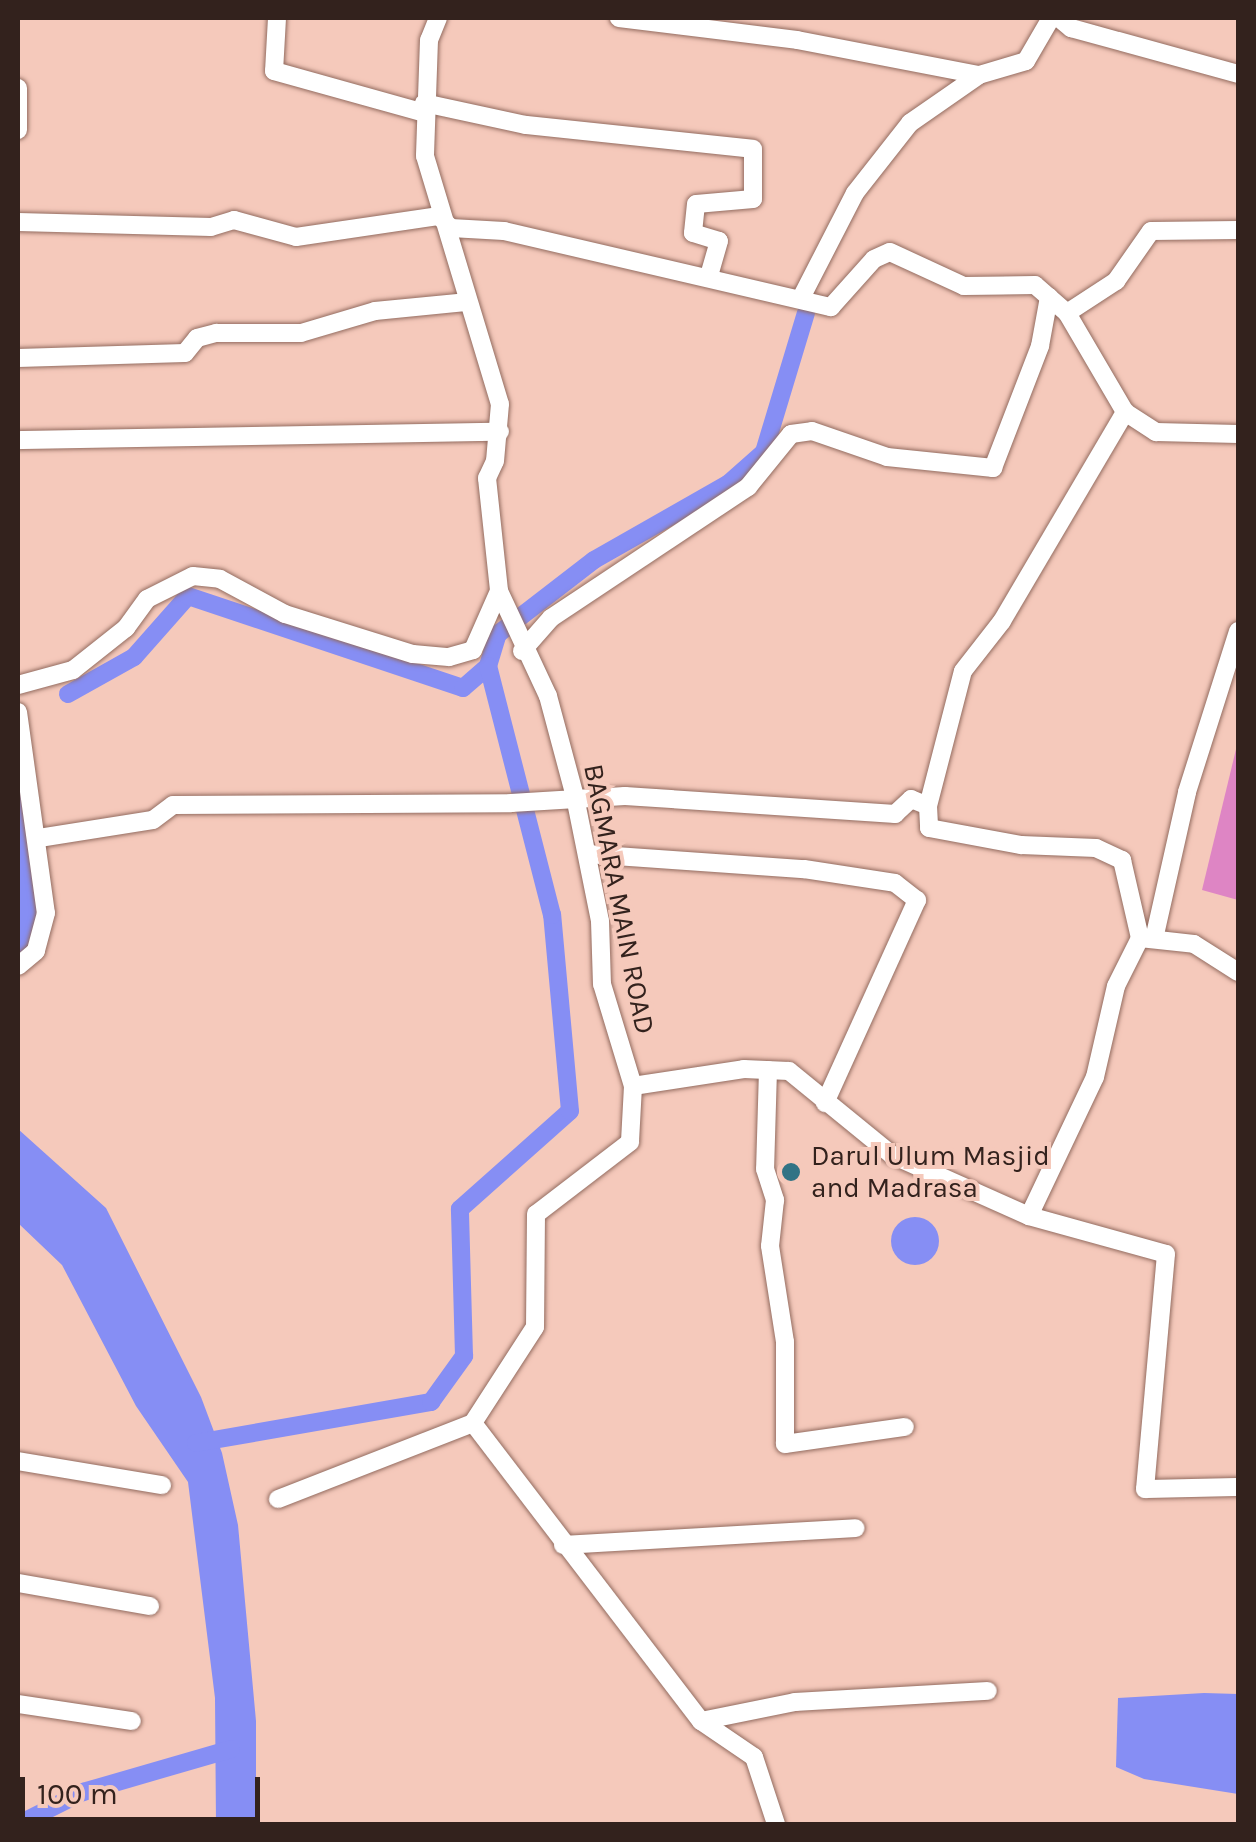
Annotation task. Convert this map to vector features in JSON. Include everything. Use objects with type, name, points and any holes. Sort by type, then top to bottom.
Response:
[{"type":"street","points":[[277,18],[274,71],[424,108],[526,125],[752,150],[753,199],[696,204],[693,234],[719,241],[709,277]]},
{"type":"street","name":"BAGMARA MAIN ROAD","points":[[438,18],[429,40],[424,108],[439,216],[496,390],[500,432],[486,478],[501,599],[548,696],[575,797],[600,921],[602,984],[633,1086],[630,1142],[536,1214],[534,1328],[473,1424]]},
{"type":"street","points":[[619,18],[797,40],[978,75]]},
{"type":"street","points":[[800,298],[855,192],[910,122],[978,75],[1026,61],[1055,18],[1072,28],[1238,74]]},
{"type":"street","points":[[18,88],[18,130]]},
{"type":"street","points":[[18,222],[211,227],[234,220],[296,238],[439,216],[450,228],[504,231],[831,308],[874,259],[890,252],[964,286],[1036,284],[1066,313],[1125,412],[1156,432],[1238,434]]},
{"type":"street","points":[[1066,313],[1116,281],[1151,231],[1238,230]]},
{"type":"street","points":[[521,645],[551,618],[748,487],[791,434],[812,431],[887,457],[993,468],[1040,346],[1049,297]]},
{"type":"street","points":[[18,358],[185,352],[197,338],[216,333],[302,334],[375,311],[466,302]]},
{"type":"street","points":[[1125,412],[1002,621],[963,671],[928,806],[929,828],[1021,846],[1096,848],[1122,860],[1147,938]]},
{"type":"street","points":[[18,440],[500,432]]},
{"type":"street","points":[[18,685],[74,670],[126,628],[147,599],[193,576],[220,579],[285,614],[413,654],[449,657],[472,650],[501,599]]},
{"type":"street","points":[[1029,1216],[1095,1077],[1116,986],[1147,938],[1187,792],[1238,631]]},
{"type":"street","points":[[18,712],[40,838],[46,913],[36,951],[18,966]]},
{"type":"street","points":[[40,838],[152,820],[173,804],[511,804],[575,797],[698,798],[895,814],[911,799],[928,806]]},
{"type":"street","points":[[587,854],[804,868],[896,883],[917,900],[825,1103]]},
{"type":"street","points":[[1147,938],[1194,944],[1238,972]]},
{"type":"street","points":[[633,1086],[768,1070],[789,1071],[892,1155],[1029,1216],[1166,1254],[1145,1489],[1238,1486]]},
{"type":"street","points":[[768,1070],[765,1169],[776,1200],[770,1246],[785,1342],[785,1444],[905,1427]]},
{"type":"street","points":[[278,1499],[473,1424],[701,1722],[754,1757],[776,1824]]},
{"type":"street","points":[[18,1461],[162,1485]]},
{"type":"street","points":[[563,1545],[856,1528]]},
{"type":"street","points":[[18,1583],[150,1606]]},
{"type":"street","points":[[701,1722],[795,1702],[988,1692]]},
{"type":"street","points":[[18,1704],[132,1721]]},
{"type":"shaded area","points":[[1238,741],[1238,900],[1202,890]]},
{"type":"water","points":[[18,735],[40,905],[32,947],[18,958]]},
{"type":"water","points":[[18,1129],[106,1208],[201,1397],[222,1453],[238,1525],[256,1721],[256,1824],[216,1824],[215,1698],[188,1482],[136,1406],[62,1265],[18,1223]]},
{"type":"water","points":[[915,1217],[932,1224],[939,1241],[932,1258],[915,1265],[898,1258],[891,1241],[898,1224]]},
{"type":"water","points":[[1238,1694],[1238,1794],[1144,1779],[1116,1767],[1118,1698]]},
{"type":"waterway","points":[[68,694],[134,657],[188,596],[463,688],[488,666],[498,634],[594,560],[728,484],[764,452],[806,313]]},
{"type":"waterway","points":[[196,1443],[431,1402],[464,1356],[460,1209],[570,1111],[552,915],[488,666]]},
{"type":"waterway","points":[[19,1824],[83,1792],[231,1749]]},
{"type":"place","name":"Darul Ulum Masjid and Madrasa","points":[[791,1172]]}]
